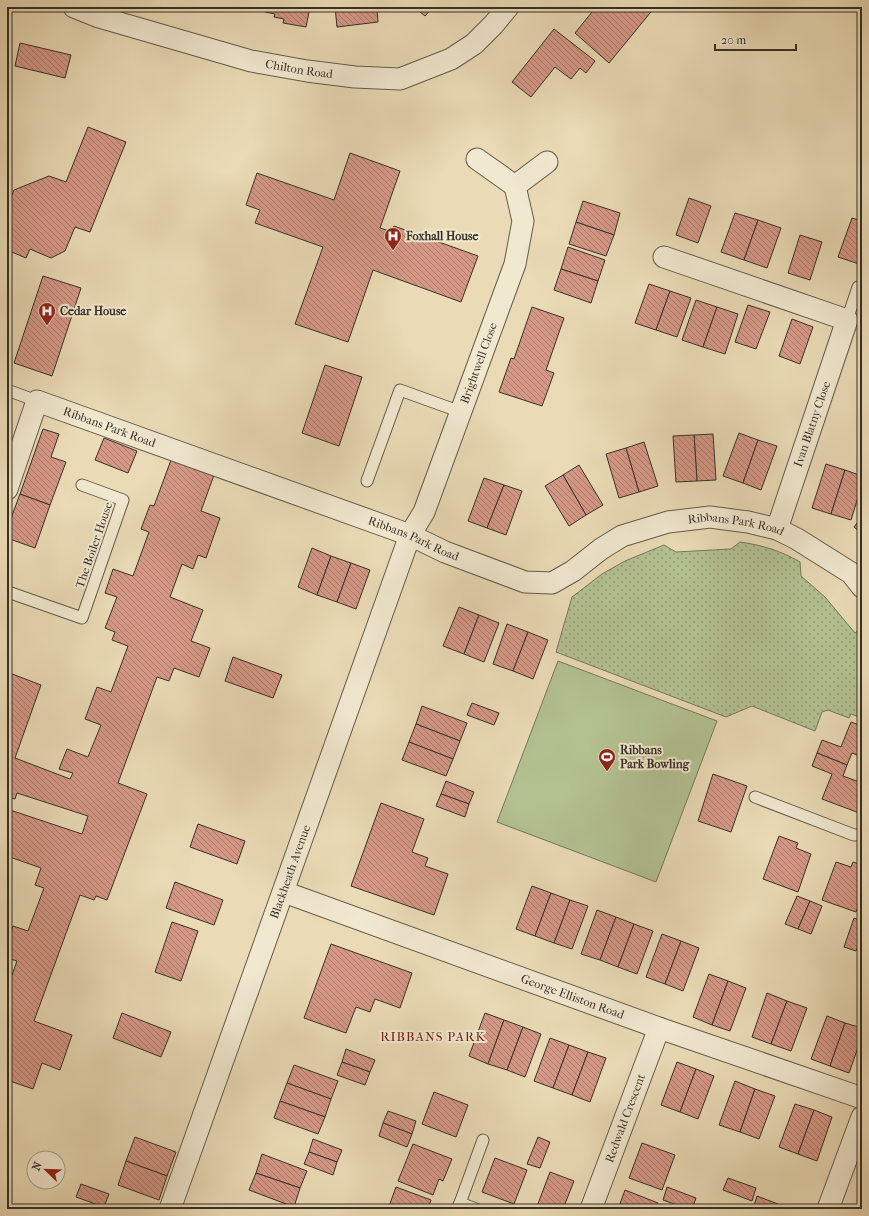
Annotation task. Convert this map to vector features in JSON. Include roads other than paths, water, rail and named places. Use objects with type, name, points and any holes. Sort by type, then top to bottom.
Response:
[{"type":"street","name":"Chilton Road","points":[[74,7],[99,17],[251,61],[307,71],[347,76],[400,79],[451,59],[474,44],[508,7]]},
{"type":"street","points":[[477,159],[515,186],[547,162]]},
{"type":"street","name":"Brightwell Close","points":[[410,535],[424,512],[515,264],[523,221],[515,186]]},
{"type":"street","points":[[664,257],[847,320]]},
{"type":"street","name":"Ivan Blatny Close","points":[[777,529],[847,320]]},
{"type":"street","points":[[7,489],[37,401]]},
{"type":"street","name":"Ribbans Park Road","points":[[37,401],[410,535],[445,552],[525,582],[552,583],[573,571],[601,549],[622,536],[668,522],[710,517],[748,522],[777,529],[797,539],[851,573],[862,587]]},
{"type":"street","name":"Blackheath Avenue","points":[[170,1209],[410,535]]},
{"type":"street","name":"George Elliston Road","points":[[284,892],[659,1028],[862,1098]]},
{"type":"street","name":"Redwald Crescent","points":[[591,1209],[659,1028]]},
{"type":"street","points":[[828,1209],[862,1117]]},
{"type":"lane","name":"Ivan Blatny Close","points":[[847,320],[858,287],[862,288]]},
{"type":"lane","points":[[7,390],[37,401]]},
{"type":"lane","points":[[367,481],[400,390],[461,412]]},
{"type":"lane","name":"The Boiler House","points":[[7,593],[8,592],[82,618],[124,500],[82,485]]},
{"type":"lane","points":[[755,797],[854,835],[862,835]]},
{"type":"lane","points":[[476,1209],[458,1206],[483,1140]]},
{"type":"place","name":"Foxhall House","points":[[393,251]]},
{"type":"place","name":"Cedar House","points":[[47,326]]},
{"type":"place","name":"Ribbans Park Bowling","points":[[607,772]]},
{"type":"district","name":"RIBBANS PARK","points":[[433,1036]]}]
